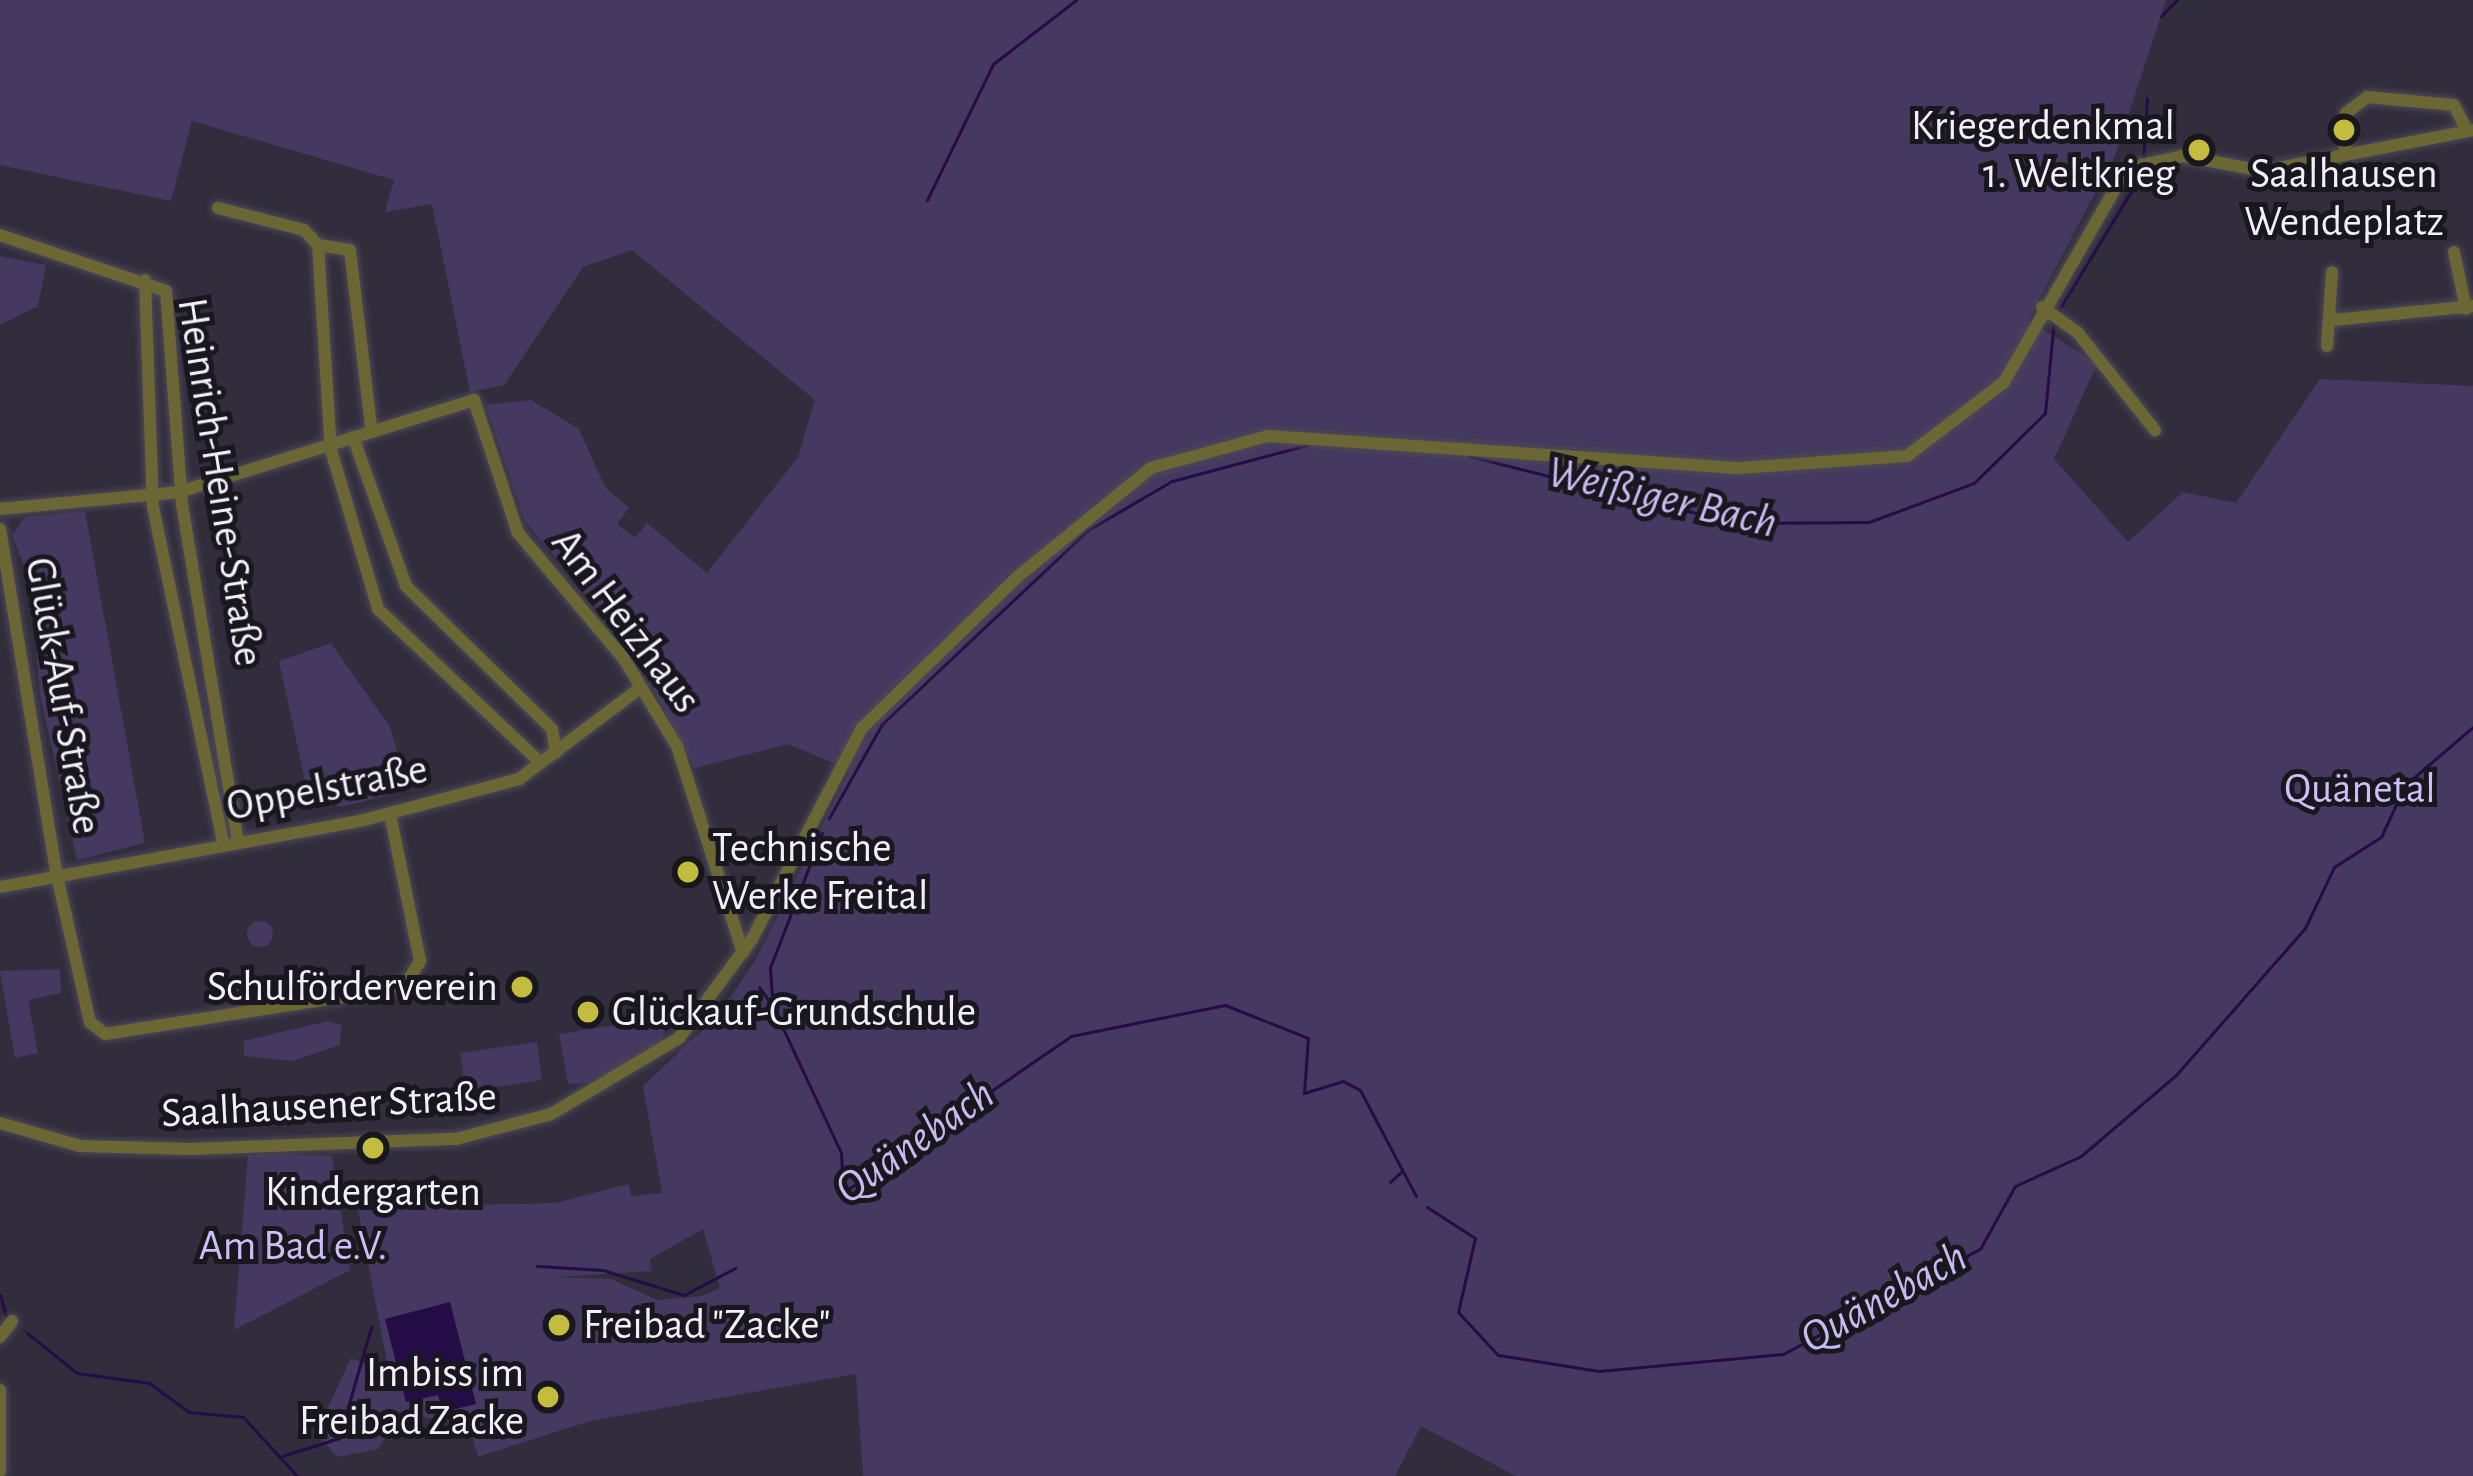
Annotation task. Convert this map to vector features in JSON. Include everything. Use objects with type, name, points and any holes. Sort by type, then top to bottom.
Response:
[{"type":"street","points":[[2367,97],[2454,105],[2470,130],[2345,153],[2346,112],[2367,97]]},
{"type":"street","name":"Saalhausener Straße","points":[[0,1123],[138,1149],[504,1131],[651,1061],[743,953],[862,728],[1016,578],[1151,468],[1268,436],[1853,467],[1907,456],[1981,408],[2052,313],[2066,266],[2132,167],[2150,159],[2263,171],[2345,153]]},
{"type":"street","points":[[0,509],[183,490],[353,437],[370,427],[350,250],[324,244],[304,230],[218,208]]},
{"type":"street","name":"Heinrich-Heine-Straße","points":[[0,235],[146,280],[166,291],[183,490],[231,842]]},
{"type":"street","points":[[324,244],[330,443],[378,609],[541,763]]},
{"type":"street","points":[[2333,320],[2470,308],[2454,252]]},
{"type":"street","points":[[2327,346],[2333,320],[2332,272]]},
{"type":"street","name":"Heinrich-Heine-Straße","points":[[146,280],[154,496],[231,842]]},
{"type":"street","points":[[2052,313],[2155,430]]},
{"type":"street","name":"Am Heizhaus","points":[[370,427],[474,400],[518,532],[677,746],[743,953]]},
{"type":"street","points":[[353,437],[406,586],[552,729],[556,753]]},
{"type":"street","name":"Glück-Auf-Straße","points":[[0,529],[57,876],[90,1022],[105,1034],[381,991],[407,982],[420,961],[390,814]]},
{"type":"street","name":"Oppelstraße","points":[[0,887],[390,814],[541,763],[639,689]]},
{"type":"street","points":[[0,1337],[12,1322]]},
{"type":"street","points":[[0,1390],[0,1472]]},
{"type":"green space","name":"Quänetal","points":[[0,0],[2166,0],[2115,156],[2028,320],[2097,364],[2054,459],[2128,542],[2183,492],[2236,503],[2320,379],[2473,386],[2473,1476],[1516,1476],[1421,1426],[1395,1476],[863,1476],[856,1374],[590,1421],[478,1457],[470,1427],[402,1412],[378,1449],[337,1457],[316,1432],[351,1358],[389,1373],[355,1194],[470,1195],[471,1205],[555,1203],[629,1184],[631,1196],[662,1193],[643,1086],[719,1014],[757,957],[850,770],[788,744],[695,768],[635,654],[525,521],[486,405],[531,400],[579,429],[605,487],[629,508],[617,524],[635,538],[647,523],[707,573],[798,457],[815,400],[632,250],[583,267],[504,385],[470,392],[432,204],[385,212],[394,180],[192,121],[171,201],[0,165]],"holes":[[[703,1229],[720,1288],[702,1296],[657,1300],[611,1279],[555,1277],[652,1271],[650,1259]]]},
{"type":"green space","points":[[0,256],[46,265],[38,306],[0,325]]},
{"type":"green space","points":[[85,511],[145,843],[77,860],[40,694],[30,579],[12,536],[25,517]]},
{"type":"green space","points":[[331,643],[390,727],[408,790],[341,807],[308,795],[279,661]]},
{"type":"green space","points":[[260,921],[273,934],[260,947],[247,934]]},
{"type":"green space","points":[[60,969],[61,993],[28,1000],[38,1053],[15,1058],[0,971]]},
{"type":"green space","points":[[328,1021],[341,1025],[340,1045],[292,1061],[244,1056],[244,1041]]},
{"type":"green space","points":[[623,1024],[665,1024],[662,1044],[594,1082],[568,1084],[559,1034]]},
{"type":"green space","points":[[537,1042],[542,1080],[466,1091],[460,1053]]},
{"type":"green space","name":"Am Bad e.V.","points":[[248,1155],[332,1156],[350,1270],[234,1330]]},
{"type":"shaded area","points":[[450,1302],[476,1404],[443,1412],[438,1395],[406,1402],[385,1319]]},
{"type":"waterway","points":[[927,200],[993,64],[1076,0]]},
{"type":"waterway","name":"Weißiger Bach","points":[[2161,16],[2177,0]]},
{"type":"waterway","name":"Weißiger Bach","points":[[2143,162],[2147,98]]},
{"type":"waterway","points":[[2058,311],[2143,172]]},
{"type":"waterway","points":[[1469,456],[1735,523],[1869,522],[1974,483],[2045,413],[2054,320]]},
{"type":"waterway","name":"Weißiger Bach","points":[[829,818],[882,724],[1088,530],[1172,481],[1307,445]]},
{"type":"waterway","name":"Quänebach","points":[[1427,1207],[1475,1238],[1458,1312],[1498,1355],[1599,1371],[1783,1354],[1980,1249],[2015,1186],[2081,1156],[2176,1075],[2305,928],[2334,867],[2381,837],[2405,785],[2473,727]]},
{"type":"waterway","name":"Weißiger Bach","points":[[822,833],[770,968],[773,1007],[841,1153],[843,1189]]},
{"type":"waterway","points":[[759,987],[772,1005]]},
{"type":"waterway","name":"Quänebach","points":[[847,1190],[1071,1036],[1225,1005],[1308,1038],[1304,1093],[1343,1081],[1360,1090],[1416,1196]]},
{"type":"waterway","points":[[1390,1182],[1402,1171]]},
{"type":"waterway","name":"Quänebach","points":[[537,1266],[603,1270],[684,1295],[735,1268]]},
{"type":"waterway","points":[[0,1295],[6,1316]]},
{"type":"waterway","name":"Quänebach","points":[[282,1456],[339,1438],[371,1327]]},
{"type":"waterway","points":[[27,1333],[77,1373],[149,1383],[189,1412],[243,1417],[297,1476]]},
{"type":"place","name":"Saalhausen Wendeplatz","points":[[2344,130]]},
{"type":"place","name":"Kriegerdenkmal 1. Weltkrieg","points":[[2199,150]]},
{"type":"place","name":"Technische Werke Freital","points":[[688,872]]},
{"type":"place","name":"Schulförderverein","points":[[522,987]]},
{"type":"place","name":"Glückauf-Grundschule","points":[[588,1012]]},
{"type":"place","name":"Kindergarten","points":[[373,1148]]},
{"type":"place","name":"Freibad \"Zacke\"","points":[[559,1325]]},
{"type":"place","name":"Imbiss im Freibad Zacke","points":[[548,1397]]}]
